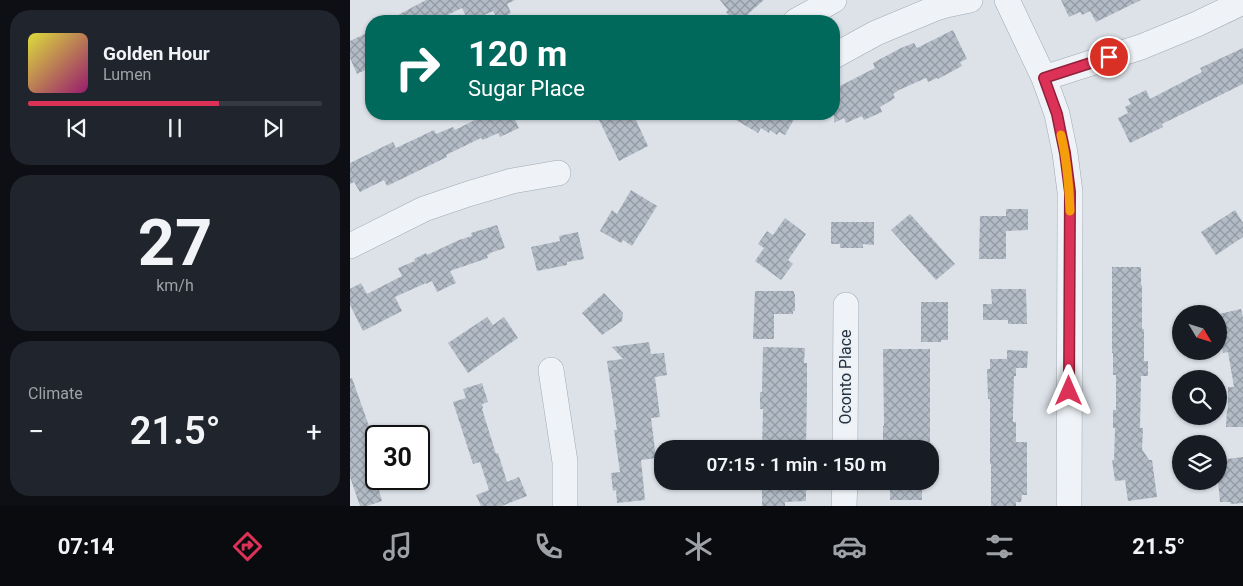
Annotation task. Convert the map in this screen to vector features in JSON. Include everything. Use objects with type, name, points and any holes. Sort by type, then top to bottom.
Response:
[{"type":"street","points":[[807,15],[834,0]]},
{"type":"street","points":[[840,53],[934,4],[946,5],[970,0]]},
{"type":"street","points":[[1007,0],[1044,78],[1057,114],[1070,192],[1069,506]]},
{"type":"street","points":[[1044,78],[1141,46],[1198,24],[1243,2]]},
{"type":"street","points":[[350,246],[424,209],[512,181],[558,173]]},
{"type":"street","name":"Oconto Place","points":[[845,440],[846,305]]},
{"type":"street","points":[[550,370],[565,462],[565,506]]},
{"type":"street","points":[[844,490],[844,506]]},
{"type":"building","points":[[426,0],[515,0],[507,4],[511,13],[507,15],[495,15],[493,11],[484,15],[465,15],[462,8],[447,15],[398,15]]},
{"type":"building","points":[[720,0],[764,0],[749,15],[729,15],[726,12],[728,10]]},
{"type":"building","points":[[1061,0],[1141,0],[1096,22],[1090,11],[1082,15],[1080,12],[1069,17]]},
{"type":"building","points":[[953,30],[967,59],[960,62],[962,66],[938,79],[928,82],[926,78],[899,90],[893,94],[895,98],[880,107],[882,112],[864,120],[862,116],[846,123],[844,118],[840,120],[840,86],[875,68],[873,63],[901,48],[914,43],[917,48]]},
{"type":"building","points":[[365,34],[365,70],[357,74],[350,58],[350,41]]},
{"type":"building","points":[[1243,48],[1243,84],[1162,124],[1163,127],[1130,143],[1118,118],[1128,113],[1125,107],[1131,104],[1128,99],[1146,90],[1150,99],[1202,72],[1200,68]]},
{"type":"building","points":[[475,120],[515,120],[519,128],[500,137],[498,133],[483,140],[481,138],[387,186],[384,180],[360,192],[354,182],[350,184],[350,163],[393,142],[396,148],[434,130],[436,134],[453,127],[455,130]]},
{"type":"building","points":[[599,120],[636,120],[648,146],[619,161]]},
{"type":"building","points":[[736,120],[794,120],[785,135],[779,132],[777,135],[770,130],[769,133],[761,128],[758,133]]},
{"type":"building","points":[[631,190],[657,206],[632,246],[623,240],[621,243],[600,231],[612,210],[617,214]]},
{"type":"building","points":[[1006,209],[1028,209],[1028,230],[1006,231],[1006,259],[979,259],[980,216],[1006,216]]},
{"type":"building","points":[[1235,210],[1243,223],[1243,237],[1216,255],[1201,232]]},
{"type":"building","points":[[910,214],[955,264],[936,280],[891,230]]},
{"type":"building","points":[[785,218],[806,234],[788,260],[793,264],[781,280],[755,261],[764,248],[758,244],[767,231],[773,235]]},
{"type":"building","points":[[831,222],[874,222],[874,245],[863,244],[863,248],[840,248],[840,244],[831,244]]},
{"type":"building","points":[[497,225],[505,248],[490,253],[487,255],[488,258],[450,271],[456,283],[437,292],[432,281],[395,297],[402,311],[363,331],[350,305],[350,289],[361,283],[367,294],[402,276],[398,268],[415,261],[414,259],[472,236],[471,233]]},
{"type":"building","points":[[578,232],[584,259],[567,262],[567,265],[537,271],[531,247],[560,241],[559,236]]},
{"type":"building","points":[[1112,267],[1141,267],[1144,361],[1148,361],[1148,376],[1141,376],[1140,428],[1143,428],[1142,449],[1149,460],[1152,460],[1157,497],[1128,501],[1125,480],[1115,481],[1112,460],[1114,460],[1115,428],[1113,428],[1113,410],[1116,410],[1116,375],[1113,375],[1112,353]]},
{"type":"building","points":[[991,289],[1026,289],[1027,324],[1008,324],[1008,320],[983,320],[983,304],[992,304]]},
{"type":"building","points":[[755,291],[794,291],[795,311],[793,311],[793,314],[774,314],[774,339],[753,339]]},
{"type":"building","points":[[604,293],[623,313],[622,321],[602,335],[582,313]]},
{"type":"building","points":[[921,302],[948,302],[948,340],[921,342]]},
{"type":"building","points":[[1241,309],[1243,317],[1243,427],[1226,427],[1228,387],[1234,387],[1228,352],[1228,312]]},
{"type":"building","points":[[487,317],[493,325],[504,317],[518,338],[468,373],[448,343]]},
{"type":"building","points":[[649,342],[651,354],[664,353],[667,375],[655,377],[660,417],[651,418],[654,458],[641,460],[645,500],[617,503],[616,490],[613,491],[611,473],[620,472],[614,430],[617,430],[607,361],[623,359],[612,347]]},
{"type":"building","points":[[763,347],[805,348],[804,363],[807,363],[806,440],[762,440],[763,409],[760,409],[760,392],[762,392]]},
{"type":"building","points":[[883,349],[930,349],[930,440],[883,440]]},
{"type":"building","points":[[1007,350],[1028,351],[1027,368],[1016,368],[1016,376],[1014,376],[1013,413],[1013,422],[1016,422],[1016,442],[1027,442],[1027,495],[1022,495],[1021,502],[1016,502],[1016,506],[991,506],[990,399],[988,399],[987,369],[990,369],[990,359],[1007,359]]},
{"type":"building","points":[[352,378],[369,425],[365,425],[365,490],[379,490],[382,501],[367,506],[360,506],[350,477],[350,379]]},
{"type":"building","points":[[482,383],[488,402],[482,404],[482,409],[507,482],[519,477],[527,496],[502,506],[481,506],[476,495],[489,490],[480,462],[473,464],[453,402],[466,398],[463,389]]},
{"type":"building","points":[[1243,457],[1243,503],[1231,504],[1230,502],[1220,502],[1219,490],[1227,490],[1227,459]]},
{"type":"building","points":[[762,490],[806,490],[806,501],[785,502],[785,506],[762,506]]},
{"type":"building","points":[[890,490],[922,490],[922,500],[890,500]]},
{"type":"slow traffic","points":[[1061,135],[1070,192],[1070,211]]},
{"type":"route","points":[[1069,391],[1070,192],[1057,114],[1044,78],[1109,57]]}]
